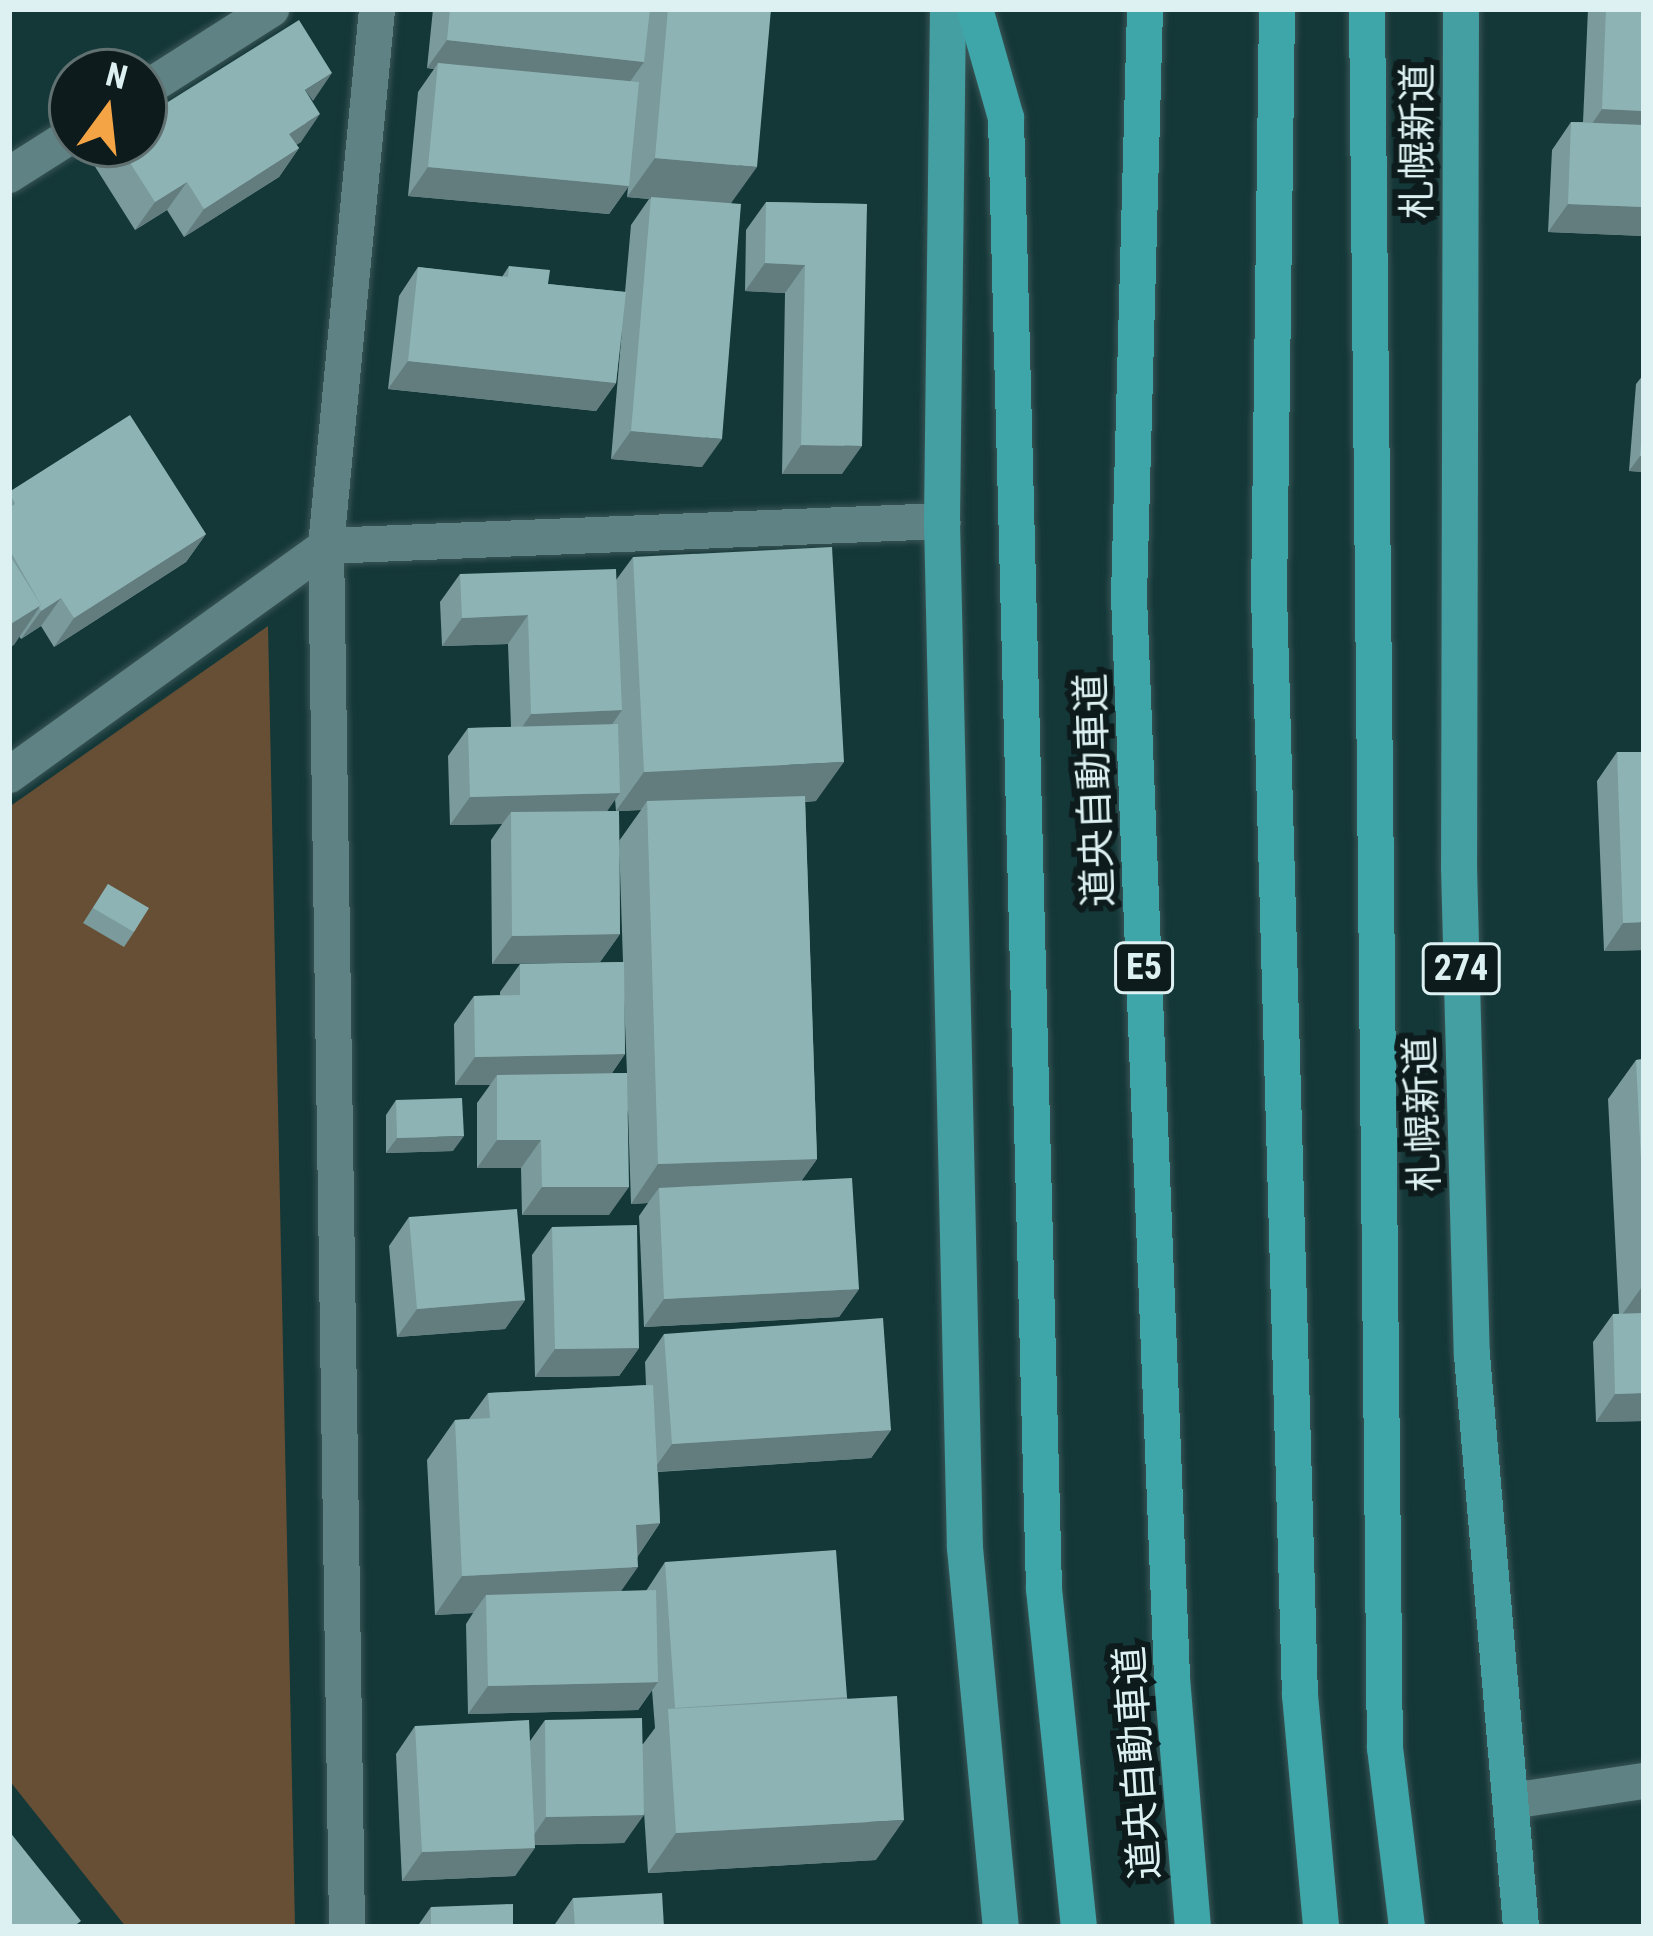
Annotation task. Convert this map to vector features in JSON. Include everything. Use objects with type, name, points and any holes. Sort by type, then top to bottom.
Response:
[{"type":"highway","points":[[948,9],[942,521],[965,1548],[1001,1927]]},
{"type":"highway","points":[[975,9],[1006,118],[1044,1589],[1079,1927]]},
{"type":"highway","name":"道央自動車道","points":[[1145,9],[1129,597],[1172,1678],[1193,1927]]},
{"type":"highway","points":[[1277,9],[1269,594],[1300,1695],[1321,1927]]},
{"type":"highway","points":[[1367,9],[1384,1748],[1407,1927]]},
{"type":"highway","name":"札幌新道","points":[[1461,9],[1459,867],[1472,1355],[1521,1927]]},
{"type":"street","points":[[168,75],[271,9]]},
{"type":"street","points":[[347,1927],[326,547],[377,9]]},
{"type":"street","points":[[9,175],[48,150]]},
{"type":"street","points":[[9,775],[326,547],[942,521]]},
{"type":"street","points":[[1511,1801],[1644,1781]]},
{"type":"shaded area","points":[[268,626],[295,1927],[126,1927],[9,1780],[9,807]]},
{"type":"building","points":[[450,9],[650,9],[644,62],[447,40]]},
{"type":"building","points":[[668,9],[771,9],[757,167],[655,158]]},
{"type":"building","points":[[1606,9],[1644,9],[1644,111],[1602,109]]},
{"type":"building","points":[[299,20],[332,73],[305,90],[320,114],[289,134],[299,148],[204,209],[187,182],[155,202],[133,168],[168,168],[168,102]]},
{"type":"building","points":[[438,63],[639,82],[629,186],[428,167]]},
{"type":"building","points":[[1571,122],[1644,125],[1644,207],[1568,204]]},
{"type":"building","points":[[651,197],[741,204],[722,439],[631,431]]},
{"type":"building","points":[[766,202],[867,204],[862,446],[801,445],[805,265],[765,263]]},
{"type":"building","points":[[509,266],[550,270],[548,284],[626,292],[616,383],[408,361],[418,267],[508,277]]},
{"type":"building","points":[[1644,405],[1644,456],[1640,456]]},
{"type":"building","points":[[130,415],[206,534],[74,618],[61,598],[41,611],[9,549],[9,508],[15,504],[9,492]]},
{"type":"building","points":[[832,547],[844,762],[644,772],[633,557]]},
{"type":"building","points":[[9,554],[41,605],[9,625]]},
{"type":"building","points":[[616,569],[622,710],[531,714],[528,615],[462,618],[460,574]]},
{"type":"building","points":[[618,724],[620,793],[470,797],[468,728]]},
{"type":"building","points":[[1617,752],[1644,752],[1644,922],[1623,923]]},
{"type":"building","points":[[805,796],[817,1159],[658,1164],[647,801]]},
{"type":"building","points":[[619,811],[620,934],[512,936],[511,812]]},
{"type":"building","points":[[108,884],[149,908],[134,932],[93,908]]},
{"type":"building","points":[[624,962],[625,1054],[475,1057],[474,996],[520,995],[520,964]]},
{"type":"building","points":[[1644,1059],[1644,1221],[1636,1060]]},
{"type":"building","points":[[627,1073],[629,1187],[542,1187],[541,1140],[497,1140],[497,1075]]},
{"type":"building","points":[[462,1098],[464,1136],[397,1138],[396,1100]]},
{"type":"building","points":[[852,1178],[859,1289],[664,1299],[659,1188]]},
{"type":"building","points":[[517,1209],[525,1300],[417,1309],[409,1217]]},
{"type":"building","points":[[637,1225],[639,1348],[555,1349],[552,1227]]},
{"type":"building","points":[[1644,1313],[1644,1393],[1615,1394],[1613,1314]]},
{"type":"building","points":[[883,1318],[891,1430],[672,1444],[664,1334]]},
{"type":"building","points":[[653,1385],[660,1523],[636,1525],[638,1567],[462,1576],[455,1420],[490,1418],[488,1393]]},
{"type":"building","points":[[836,1550],[847,1697],[675,1708],[665,1562]]},
{"type":"building","points":[[656,1590],[658,1682],[488,1686],[486,1595]]},
{"type":"building","points":[[897,1696],[904,1820],[676,1833],[668,1709]]},
{"type":"building","points":[[642,1718],[644,1815],[546,1817],[545,1720]]},
{"type":"building","points":[[529,1720],[535,1848],[422,1852],[415,1726]]},
{"type":"building","points":[[9,1831],[81,1921],[73,1927],[9,1927]]},
{"type":"building","points":[[662,1893],[664,1927],[575,1927],[573,1898]]},
{"type":"building","points":[[513,1904],[513,1927],[431,1927],[431,1907]]}]
